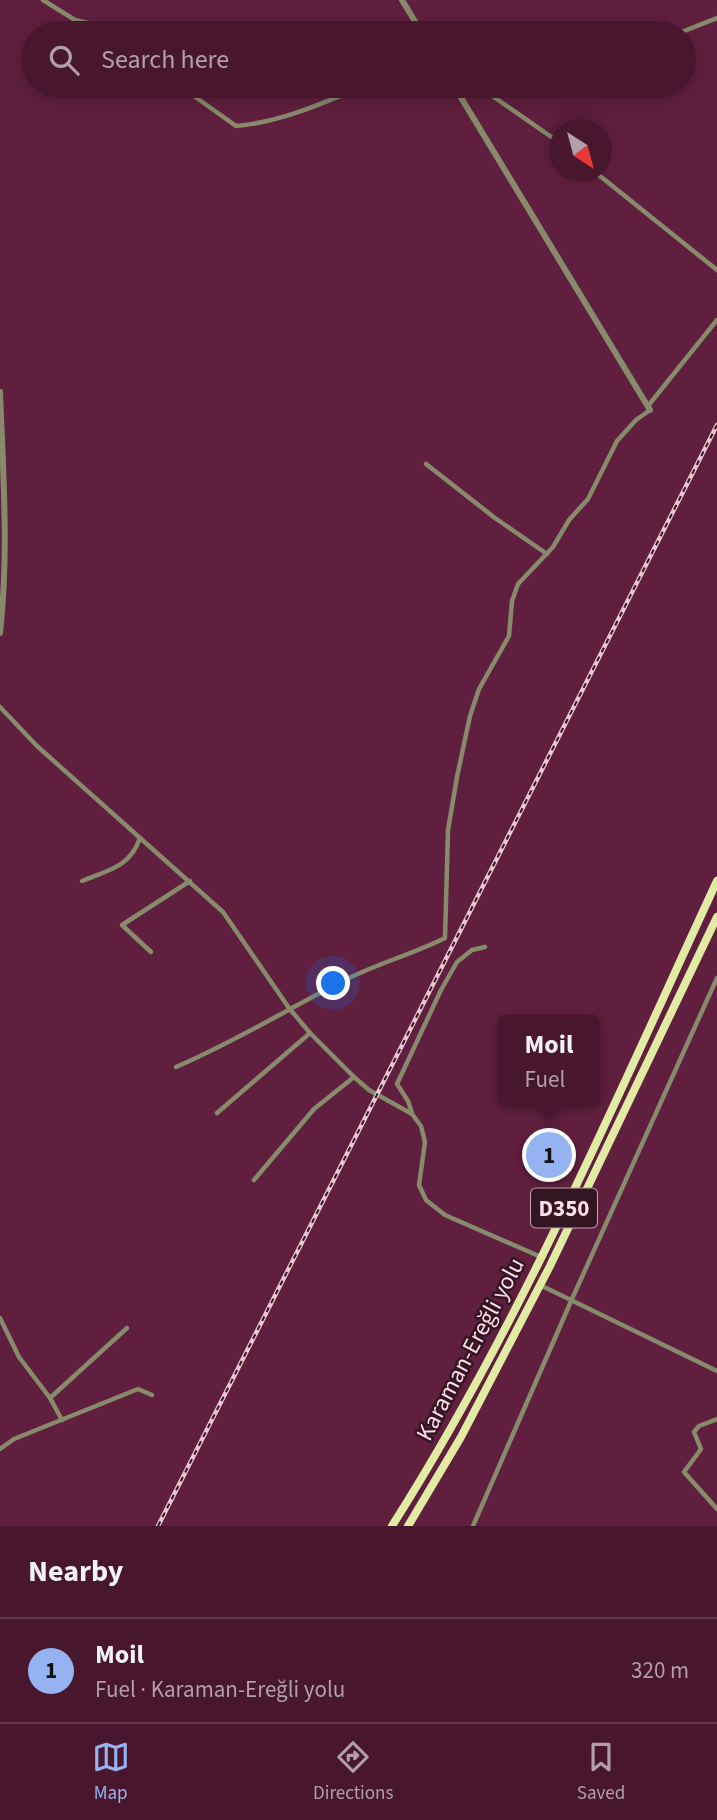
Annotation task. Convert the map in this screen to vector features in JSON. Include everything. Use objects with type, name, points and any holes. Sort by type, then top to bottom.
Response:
[{"type":"highway","name":"Karaman-Ereğli yolu","points":[[393,1526],[450,1432],[541,1257],[717,881]]},
{"type":"highway","name":"Karaman-Ereğli yolu","points":[[408,1526],[461,1437],[540,1285],[717,917]]},
{"type":"street","points":[[43,0],[79,21]]},
{"type":"street","points":[[402,0],[415,21]]},
{"type":"street","points":[[696,26],[717,18]]},
{"type":"street","points":[[197,98],[236,126],[254,125],[336,98]]},
{"type":"street","points":[[461,98],[649,408]]},
{"type":"street","points":[[495,98],[549,137]]},
{"type":"street","points":[[607,182],[717,270]]},
{"type":"street","points":[[176,1067],[221,1048],[289,1008],[359,973],[445,938],[448,830],[470,716],[479,690],[509,636],[512,601],[518,584],[547,554],[569,520],[587,499],[617,441],[649,408],[717,320]]},
{"type":"street","points":[[0,392],[4,599],[0,633]]},
{"type":"street","points":[[426,464],[495,518],[547,554]]},
{"type":"street","points":[[0,707],[37,746],[223,912],[289,1008],[354,1077],[369,1090],[412,1114]]},
{"type":"street","points":[[82,881],[129,860],[136,851],[140,838]]},
{"type":"street","points":[[151,952],[122,925],[190,881]]},
{"type":"street","points":[[485,947],[472,950],[457,962],[397,1084],[421,1126],[425,1142],[419,1185],[426,1200],[444,1215],[541,1257]]},
{"type":"street","points":[[473,1526],[717,978]]},
{"type":"street","points":[[217,1113],[310,1033]]},
{"type":"street","points":[[254,1180],[314,1109],[354,1077]]},
{"type":"street","points":[[540,1285],[717,1371]]},
{"type":"street","points":[[0,1318],[19,1357],[50,1398],[62,1420]]},
{"type":"street","points":[[50,1398],[127,1328]]},
{"type":"street","points":[[0,1448],[14,1439],[138,1389],[152,1395]]},
{"type":"street","points":[[717,1419],[699,1426],[694,1432],[701,1449],[684,1472],[717,1508]]},
{"type":"railway","points":[[158,1526],[717,425]]},
{"type":"place","name":"Moil","points":[[549,1155]]}]
